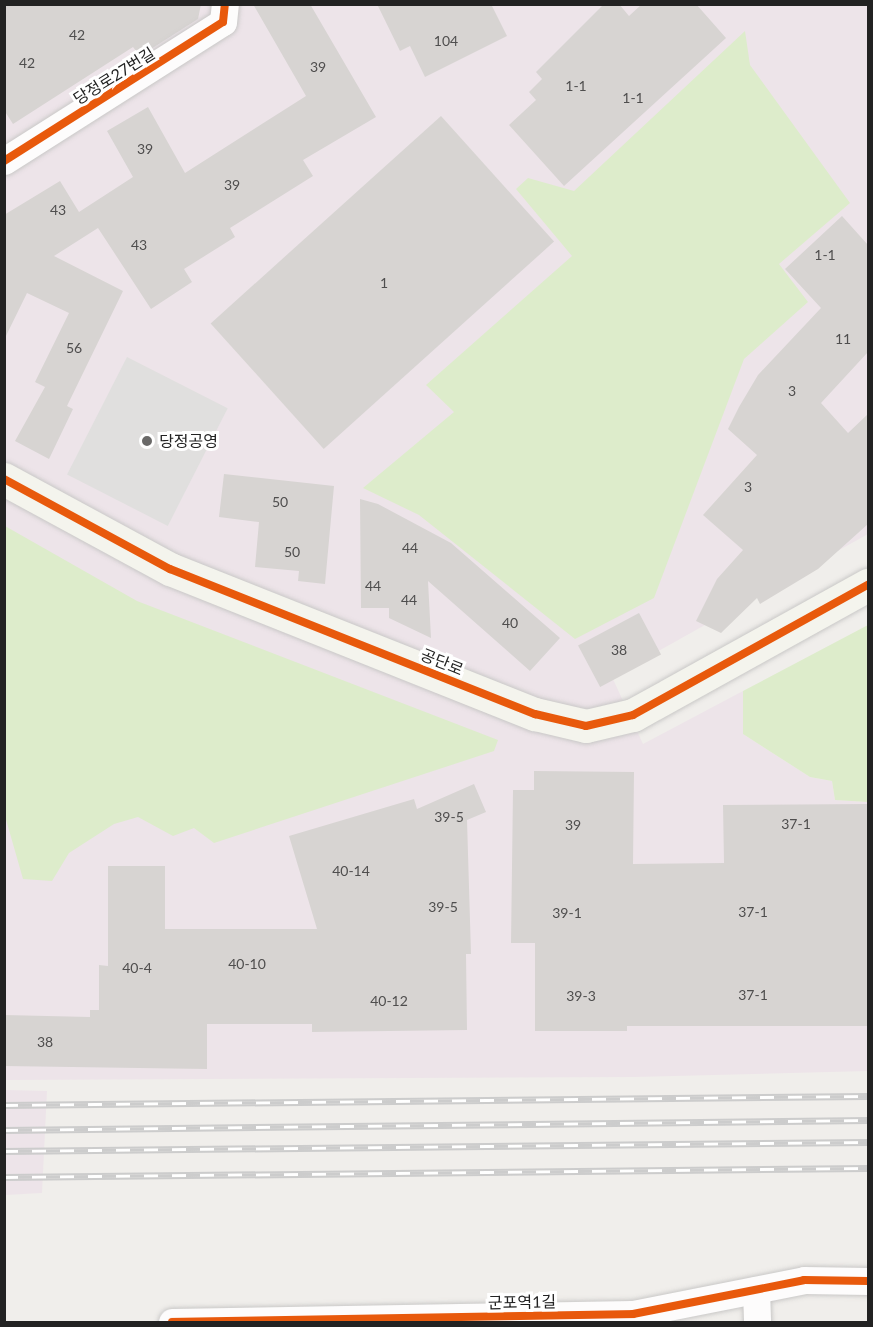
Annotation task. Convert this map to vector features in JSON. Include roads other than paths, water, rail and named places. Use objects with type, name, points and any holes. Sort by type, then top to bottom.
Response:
[{"type":"street","name":"당정로27번길","points":[[4,161],[223,22],[225,4]]},
{"type":"street","name":"공단로","points":[[4,479],[170,569],[534,714],[586,726],[633,715],[868,585]]},
{"type":"street","name":"군포역1길","points":[[172,1323],[633,1314],[804,1280],[868,1281]]},
{"type":"street","points":[[756,1290],[757,1323]]},
{"type":"railway","points":[[4,1105],[868,1096]]},
{"type":"railway","points":[[4,1130],[868,1120]]},
{"type":"railway","points":[[4,1151],[868,1142]]},
{"type":"railway","points":[[4,1177],[868,1168]]},
{"type":"place","name":"당정공영","points":[[147,441]]}]
